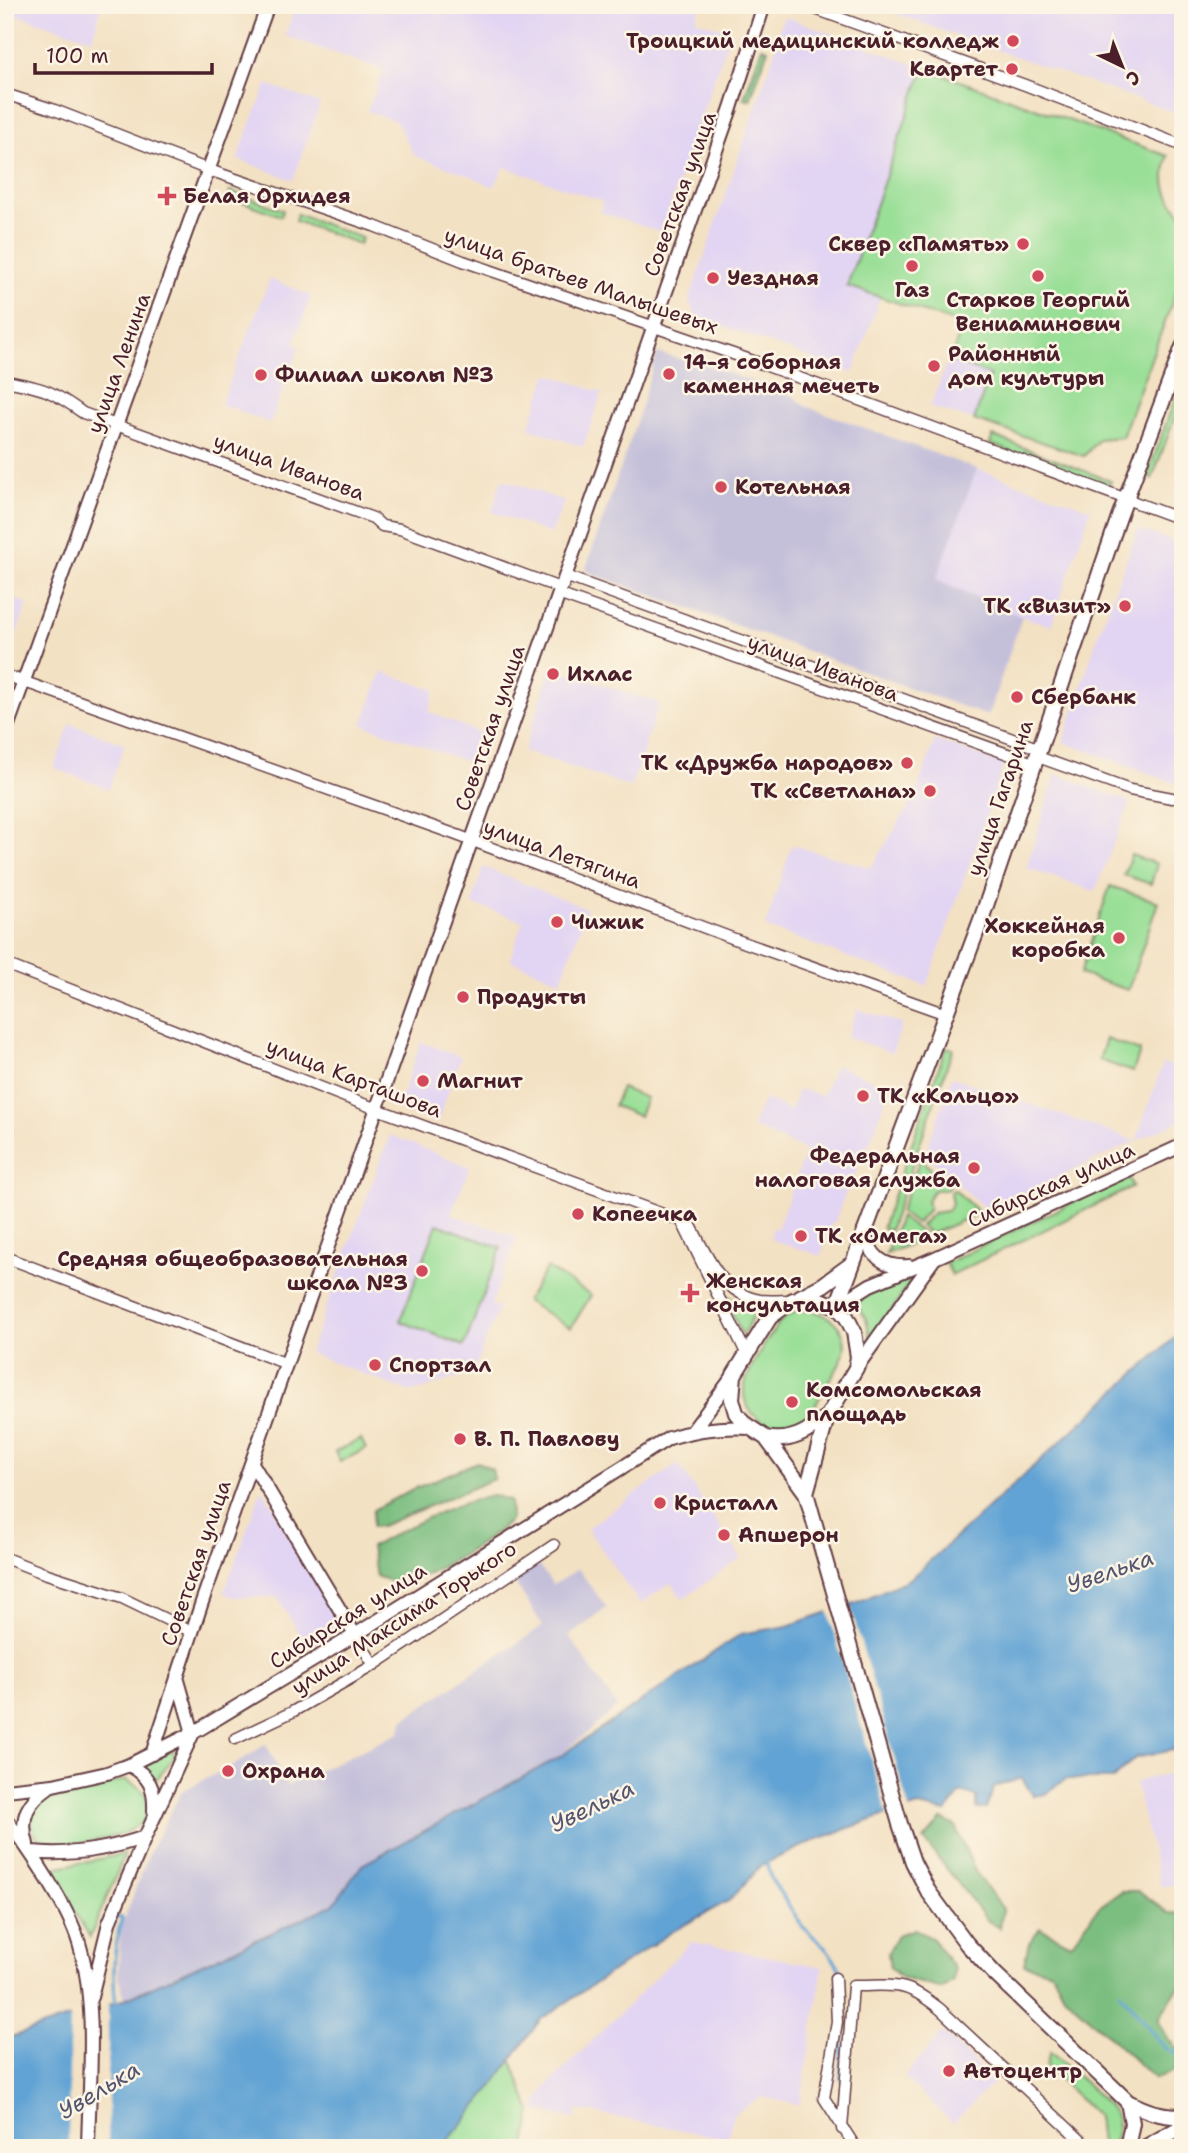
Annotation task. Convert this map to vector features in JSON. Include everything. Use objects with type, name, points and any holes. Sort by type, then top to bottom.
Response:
[{"type":"main road","name":"улица Гагарина","points":[[837,1306],[946,1014],[1127,498],[1183,347]]},
{"type":"main road","points":[[827,1417],[794,1438],[766,1438],[741,1419],[733,1406],[731,1392],[734,1376],[770,1317],[855,1262]]},
{"type":"main road","points":[[793,1300],[816,1299],[837,1306],[854,1332],[858,1357],[856,1368],[827,1417],[806,1493]]},
{"type":"main road","points":[[766,1438],[806,1493],[900,1824],[928,1891],[967,1944],[993,1973],[1128,2102],[1149,2112],[1183,2116]]},
{"type":"main road","points":[[1127,2148],[1132,2123],[1128,2102]]},
{"type":"main road","points":[[1144,2148],[1183,2126]]},
{"type":"street","name":"улица Ленина","points":[[5,733],[268,5]]},
{"type":"street","name":"Советская улица","points":[[152,1754],[192,1632],[731,108],[764,5]]},
{"type":"street","points":[[804,5],[1183,146]]},
{"type":"street","name":"улица братьев Малышевых","points":[[5,94],[52,109],[209,170],[374,226],[463,261],[759,363],[1183,520]]},
{"type":"street","name":"улица Иванова","points":[[5,381],[43,388],[63,398],[83,413],[360,514],[382,526],[400,528],[1129,790],[1171,798]]},
{"type":"street","name":"улица Иванова","points":[[561,586],[1038,757]]},
{"type":"street","name":"улица Летягина","points":[[5,675],[946,1014]]},
{"type":"street","name":"улица Карташова","points":[[5,964],[564,1179],[686,1222]]},
{"type":"street","name":"Сибирская улица","points":[[837,1306],[870,1285],[1183,1145]]},
{"type":"street","points":[[686,1222],[729,1287],[760,1300],[793,1300]]},
{"type":"street","points":[[686,1222],[747,1355]]},
{"type":"street","name":"Сибирская улица","points":[[864,1231],[872,1252],[880,1260],[888,1265],[916,1265]]},
{"type":"street","points":[[5,1257],[287,1364]]},
{"type":"street","points":[[856,1368],[934,1258]]},
{"type":"street","points":[[693,1430],[734,1376]]},
{"type":"street","name":"Сибирская улица","points":[[5,1790],[53,1784],[130,1765],[193,1733],[355,1636],[669,1438],[693,1430],[724,1426],[750,1428]]},
{"type":"street","name":"Советская улица","points":[[252,1463],[355,1636]]},
{"type":"street","name":"улица Максима Горького","points":[[234,1739],[292,1713],[374,1665],[554,1545]]},
{"type":"street","points":[[5,1558],[122,1598],[192,1632]]},
{"type":"street","points":[[355,1636],[374,1665]]},
{"type":"street","name":"Советская улица","points":[[177,1675],[193,1733]]},
{"type":"street","points":[[90,2001],[109,1923],[193,1733]]},
{"type":"street","points":[[130,1765],[140,1771],[153,1789],[154,1819]]},
{"type":"street","points":[[29,1850],[23,1832],[26,1811],[39,1794],[53,1784]]},
{"type":"street","points":[[5,1818],[29,1850],[80,1945],[90,2001],[88,2148]]},
{"type":"street","points":[[29,1850],[60,1855],[116,1847],[145,1837]]},
{"type":"street","points":[[835,1978],[837,2022],[824,2098],[856,2147]]},
{"type":"street","points":[[842,2129],[853,1986],[902,1985],[919,1992],[1089,2148]]},
{"type":"shaded area","points":[[5,5],[102,5],[92,39],[5,11]]},
{"type":"shaded area","points":[[296,5],[700,5],[696,20],[731,31],[661,232],[600,212],[602,201],[504,167],[494,187],[415,156],[396,121],[367,111],[384,70],[285,36]]},
{"type":"shaded area","points":[[872,5],[1183,5],[1183,115],[985,46]]},
{"type":"shaded area","points":[[787,17],[924,68],[847,286],[880,297],[853,373],[697,317],[689,301],[780,37],[777,36],[783,19]]},
{"type":"shaded area","points":[[267,84],[320,104],[293,180],[237,159]]},
{"type":"shaded area","name":"Филиал школы №3","points":[[270,279],[311,296],[294,344],[300,346],[270,423],[221,404]]},
{"type":"shaded area","points":[[657,353],[708,366],[793,396],[805,406],[977,469],[936,580],[1022,617],[988,716],[585,571]]},
{"type":"shaded area","points":[[948,360],[990,375],[974,420],[930,407]]},
{"type":"shaded area","points":[[548,374],[602,393],[583,447],[529,428]]},
{"type":"shaded area","points":[[977,469],[1091,509],[1051,626],[1009,612],[936,580]]},
{"type":"shaded area","points":[[502,479],[564,501],[551,534],[492,512]]},
{"type":"shaded area","points":[[1138,529],[1183,545],[1183,786],[1063,742],[1098,636]]},
{"type":"shaded area","points":[[5,595],[28,604],[8,655],[5,654]]},
{"type":"shaded area","points":[[551,668],[659,703],[631,787],[524,751]]},
{"type":"shaded area","points":[[382,672],[435,690],[429,712],[482,734],[470,763],[362,724]]},
{"type":"shaded area","points":[[70,724],[125,744],[109,789],[54,768]]},
{"type":"shaded area","points":[[935,740],[1004,764],[927,986],[765,927],[792,845],[871,868],[915,796]]},
{"type":"shaded area","points":[[1056,774],[1130,802],[1095,891],[1026,868]]},
{"type":"shaded area","points":[[483,867],[587,909],[561,981],[510,960],[523,921],[472,904]]},
{"type":"shaded area","points":[[857,1009],[902,1024],[892,1053],[847,1037]]},
{"type":"shaded area","points":[[421,1042],[461,1057],[437,1123],[397,1109]]},
{"type":"shaded area","points":[[1163,1063],[1183,1071],[1183,1119],[1136,1141]]},
{"type":"shaded area","points":[[835,1065],[890,1087],[869,1145],[835,1222],[831,1223],[821,1256],[770,1239],[773,1227],[777,1229],[806,1151],[752,1127],[764,1099],[791,1111],[798,1089],[822,1096]]},
{"type":"shaded area","points":[[952,1077],[1136,1141],[987,1210],[925,1154]]},
{"type":"shaded area","name":"Средняя общеобразовательная школа №3","points":[[390,1135],[470,1167],[451,1214],[518,1237],[491,1305],[499,1308],[473,1372],[417,1391],[407,1391],[309,1353]]},
{"type":"shaded area","points":[[678,1464],[741,1558],[683,1599],[671,1583],[640,1604],[587,1528]]},
{"type":"shaded area","points":[[262,1488],[343,1626],[308,1648],[277,1597],[234,1597],[224,1593]]},
{"type":"shaded area","points":[[536,1562],[553,1585],[578,1569],[607,1608],[569,1636],[617,1707],[558,1758],[362,1865],[333,1904],[125,1999],[118,1977],[121,1927],[151,1849],[182,1791],[239,1762],[266,1744],[287,1785],[399,1733],[404,1719],[543,1626],[512,1578]]},
{"type":"shaded area","points":[[1183,1770],[1183,1882],[1161,1887],[1135,1782]]},
{"type":"shaded area","points":[[691,1942],[823,1967],[800,2105],[762,2097],[733,2115],[728,2139],[577,2110],[576,2119],[533,2110],[546,2087]]},
{"type":"shaded area","points":[[943,2032],[994,2082],[953,2123],[904,2077]]},
{"type":"green space","points":[[762,47],[768,49],[750,100],[744,98]]},
{"type":"green space","name":"Сквер «Память»","points":[[924,68],[1168,156],[1166,188],[1172,202],[1183,215],[1183,273],[1122,437],[1099,439],[1084,456],[974,420],[990,375],[950,360],[963,325],[847,286]]},
{"type":"green space","points":[[230,191],[283,210],[281,216],[229,197]]},
{"type":"green space","points":[[297,214],[362,238],[359,244],[295,221]]},
{"type":"green space","points":[[1177,393],[1183,395],[1152,479],[1147,477]]},
{"type":"green space","points":[[993,436],[1111,481],[1108,488],[990,444]]},
{"type":"green space","points":[[1131,855],[1157,864],[1151,884],[1124,875]]},
{"type":"green space","name":"Хоккейная коробка","points":[[1110,886],[1158,902],[1128,990],[1080,974]]},
{"type":"green space","points":[[1106,1039],[1140,1051],[1133,1072],[1099,1060]]},
{"type":"green space","points":[[946,1047],[953,1049],[889,1231],[882,1228]]},
{"type":"green space","points":[[621,1088],[646,1098],[639,1116],[614,1106]]},
{"type":"green space","points":[[920,1159],[950,1186],[945,1190],[934,1190],[927,1200],[929,1209],[916,1224],[900,1212]]},
{"type":"green space","points":[[1128,1176],[1133,1187],[951,1275],[946,1263]]},
{"type":"green space","points":[[954,1189],[979,1213],[931,1234],[920,1226],[933,1213],[947,1211],[952,1204],[950,1193]]},
{"type":"green space","points":[[900,1217],[928,1237],[886,1254]]},
{"type":"green space","points":[[437,1224],[501,1248],[464,1346],[400,1321]]},
{"type":"green space","points":[[547,1268],[591,1295],[571,1328],[526,1301]]},
{"type":"green space","points":[[918,1268],[872,1344],[866,1319],[852,1298]]},
{"type":"green space","points":[[723,1292],[742,1303],[762,1302],[742,1335]]},
{"type":"green space","points":[[801,1310],[821,1314],[836,1324],[844,1340],[844,1350],[839,1364],[808,1416],[787,1428],[779,1428],[763,1422],[753,1414],[746,1402],[744,1389],[754,1363],[777,1326],[793,1312]]},
{"type":"green space","points":[[361,1439],[366,1449],[340,1462],[335,1452]]},
{"type":"green space","points":[[477,1462],[492,1469],[494,1479],[381,1526],[372,1527],[373,1510],[409,1491]]},
{"type":"green space","points":[[492,1495],[510,1501],[511,1519],[490,1537],[440,1568],[423,1575],[394,1582],[376,1576],[371,1547],[430,1517]]},
{"type":"green space","points":[[173,1751],[174,1757],[157,1779],[151,1780],[141,1767],[143,1763]]},
{"type":"green space","points":[[126,1780],[147,1798],[148,1808],[144,1819],[136,1827],[109,1838],[52,1847],[42,1842],[34,1833],[30,1823],[32,1811],[44,1796]]},
{"type":"green space","points":[[942,1819],[955,1826],[976,1873],[1003,1909],[1000,1928],[988,1921],[924,1840]]},
{"type":"green space","points":[[125,1854],[90,1937],[48,1869]]},
{"type":"green space","points":[[1122,1891],[1139,1891],[1169,1913],[1183,1914],[1181,1984],[1158,2019],[1168,2039],[1179,2050],[1176,2070],[1155,2079],[1064,1995],[1052,1972],[1024,1964],[1029,1943],[1040,1928],[1071,1944],[1099,1907]]},
{"type":"green space","points":[[915,1929],[933,1939],[954,1969],[953,1981],[942,1989],[902,1978],[890,1968],[888,1953],[897,1935]]},
{"type":"green space","points":[[1050,2052],[1096,2093],[1115,2116],[1116,2137],[1110,2148],[1105,2148],[1101,2143],[1098,2117],[1046,2066]]},
{"type":"green space","points":[[511,2059],[531,2112],[526,2148],[442,2148],[487,2094]]},
{"type":"water","name":"Увелька","points":[[1183,1330],[1183,1748],[1135,1758],[1113,1779],[1066,1779],[1045,1794],[1033,1796],[1022,1778],[994,1787],[986,1809],[977,1808],[977,1797],[961,1792],[946,1812],[919,1806],[880,1817],[818,1839],[761,1865],[730,1900],[673,1931],[540,2020],[487,2094],[442,2148],[5,2148],[5,2039],[125,1999],[333,1905],[362,1865],[558,1758],[741,1634],[787,1626],[858,1602],[910,1579]]},
{"type":"pier","points":[[849,1601],[910,1812],[888,1818],[827,1608]]},
{"type":"pier","points":[[108,2001],[108,2148],[68,2148],[70,2014]]},
{"type":"waterway","points":[[766,1860],[771,1879],[803,1927],[826,1948],[843,1973],[841,2079]]},
{"type":"waterway","points":[[116,1917],[122,1918],[114,1961],[116,2004]]},
{"type":"waterway","points":[[1120,1992],[1165,2048],[1183,2058]]},
{"type":"place","name":"Троицкий медицинский колледж","points":[[1013,41]]},
{"type":"place","name":"Квартет","points":[[1012,69]]},
{"type":"place","name":"Белая Орхидея","points":[[167,196]]},
{"type":"place","name":"Сквер «Память»","points":[[1023,244]]},
{"type":"place","name":"Газ","points":[[912,266]]},
{"type":"place","name":"Старков Георгий Вениаминович","points":[[1038,276]]},
{"type":"place","name":"Уездная","points":[[713,278]]},
{"type":"place","name":"Районный дом культуры","points":[[934,366]]},
{"type":"place","name":"14-я соборная каменная мечеть","points":[[669,374]]},
{"type":"place","name":"Филиал школы №3","points":[[261,375]]},
{"type":"place","name":"Котельная","points":[[721,487]]},
{"type":"place","name":"ТК «Визит»","points":[[1125,606]]},
{"type":"place","name":"Ихлас","points":[[553,674]]},
{"type":"place","name":"Сбербанк","points":[[1017,697]]},
{"type":"place","name":"ТК «Дружба народов»","points":[[907,763]]},
{"type":"place","name":"ТК «Светлана»","points":[[930,791]]},
{"type":"place","name":"Чижик","points":[[557,922]]},
{"type":"place","name":"Хоккейная коробка","points":[[1119,938]]},
{"type":"place","name":"Продукты","points":[[463,997]]},
{"type":"place","name":"Магнит","points":[[423,1081]]},
{"type":"place","name":"ТК «Кольцо»","points":[[863,1096]]},
{"type":"place","name":"Федеральная налоговая служба","points":[[974,1168]]},
{"type":"place","name":"Копеечка","points":[[578,1214]]},
{"type":"place","name":"ТК «Омега»","points":[[801,1236]]},
{"type":"place","name":"Средняя общеобразовательная школа №3","points":[[422,1271]]},
{"type":"place","name":"Женская консультация","points":[[690,1293]]},
{"type":"place","name":"Спортзал","points":[[375,1365]]},
{"type":"place","name":"Комсомольская площадь","points":[[792,1402]]},
{"type":"place","name":"В. П. Павлову","points":[[460,1439]]},
{"type":"place","name":"Кристалл","points":[[660,1503]]},
{"type":"place","name":"Апшерон","points":[[724,1535]]},
{"type":"place","name":"Охрана","points":[[228,1771]]},
{"type":"place","name":"Автоцентр","points":[[949,2071]]}]
